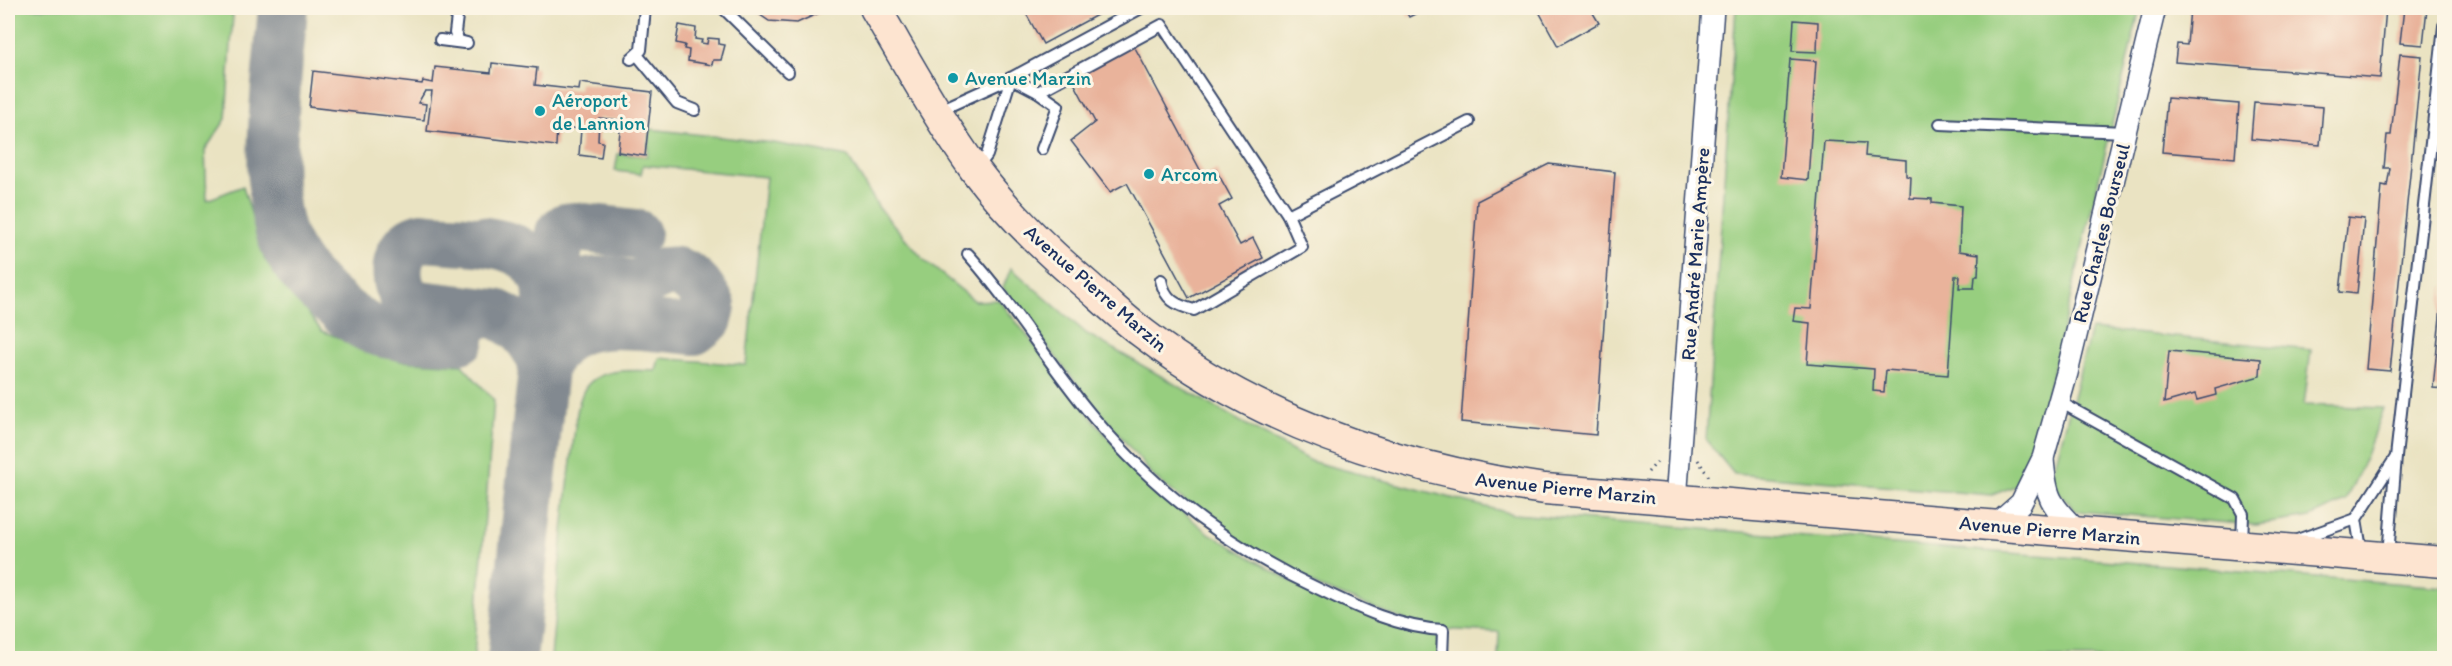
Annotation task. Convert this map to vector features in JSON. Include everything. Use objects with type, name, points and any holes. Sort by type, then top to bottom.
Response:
[{"type":"main road","name":"Avenue Pierre Marzin","points":[[875,8],[976,170],[1019,222],[1059,262],[1144,334],[1228,388],[1313,430],[1407,463],[1475,479],[1545,489],[2445,562]]},
{"type":"street","name":"Rue André Marie Ampère","points":[[1676,500],[1713,8]]},
{"type":"street","name":"Rue Charles Bourseul","points":[[1996,525],[2021,503],[2043,458],[2057,401],[2067,373],[2155,8]]},
{"type":"street","name":"Rue Charles Bourseul","points":[[2043,458],[2048,496],[2054,507],[2078,532]]},
{"type":"lane","points":[[440,40],[467,43],[459,41],[456,35],[458,8]]},
{"type":"lane","points":[[723,8],[788,72]]},
{"type":"lane","points":[[938,111],[1011,78],[1141,8]]},
{"type":"lane","points":[[642,13],[641,50],[634,57],[677,103],[695,110]]},
{"type":"lane","points":[[1038,92],[1162,25],[1288,214],[1302,247],[1194,310],[1175,304],[1164,293],[1161,280]]},
{"type":"lane","points":[[2387,558],[2396,457],[2445,26]]},
{"type":"lane","points":[[1011,78],[1058,106],[1042,149]]},
{"type":"lane","points":[[976,170],[987,154],[1011,78]]},
{"type":"lane","points":[[1288,214],[1469,122]]},
{"type":"lane","points":[[1940,124],[2125,132]]},
{"type":"lane","points":[[968,254],[1004,297],[1091,416],[1142,472],[1200,521],[1269,566],[1353,606],[1418,629],[1443,630],[1442,658]]},
{"type":"lane","points":[[2057,401],[2157,454],[2235,499],[2256,547],[2356,519],[2396,457]]},
{"type":"lane","points":[[2356,519],[2360,543],[2358,556]]},
{"type":"green space","points":[[8,8],[201,8],[233,15],[226,119],[205,150],[207,200],[243,186],[265,260],[322,331],[400,361],[462,365],[494,400],[474,658],[8,658]]},
{"type":"green space","points":[[1736,8],[2140,8],[2026,482],[1992,495],[1734,474],[1706,440]]},
{"type":"green space","points":[[650,129],[774,143],[848,157],[879,208],[924,260],[975,301],[999,300],[1135,472],[1207,532],[1308,591],[1388,622],[1439,636],[1438,658],[551,658],[576,421],[584,390],[598,377],[607,374],[656,371],[659,358],[746,365],[766,177],[643,165],[641,174],[615,171],[618,154],[647,156]]},
{"type":"green space","points":[[1011,268],[1087,334],[1310,461],[1513,514],[2444,587],[2444,658],[1498,658],[1499,632],[1439,629],[1410,622],[1317,586],[1231,537],[1154,477],[1065,369],[1003,288]]},
{"type":"green space","points":[[2091,329],[2311,350],[2304,405],[2383,408],[2363,464],[2345,501],[2310,517],[2256,525],[2076,511],[2056,489],[2052,476]]},
{"type":"building","points":[[750,8],[817,8],[819,13],[797,23],[769,21]]},
{"type":"building","points":[[1023,8],[1110,8],[1043,44]]},
{"type":"building","points":[[1404,8],[1427,8],[1409,17]]},
{"type":"building","points":[[1537,8],[1590,8],[1599,23],[1558,46]]},
{"type":"building","points":[[2190,8],[2386,8],[2380,78],[2175,62],[2177,44],[2187,45]]},
{"type":"building","points":[[2404,8],[2427,8],[2423,45],[2400,43]]},
{"type":"building","points":[[1794,20],[1818,22],[1817,52],[1792,51]]},
{"type":"building","points":[[679,25],[696,28],[695,39],[702,40],[701,43],[707,44],[708,38],[719,39],[719,44],[725,45],[721,60],[713,60],[712,65],[688,61],[689,50],[684,49],[685,45],[676,43]]},
{"type":"building","name":"Arcom","points":[[1133,44],[1204,177],[1216,170],[1232,199],[1219,206],[1240,245],[1253,238],[1263,258],[1189,298],[1127,183],[1110,192],[1071,141],[1095,122],[1071,77]]},
{"type":"building","points":[[2400,54],[2422,56],[2390,371],[2366,369],[2382,185],[2387,186],[2390,168],[2384,168],[2387,135],[2391,135]]},
{"type":"building","points":[[1790,59],[1816,61],[1808,180],[1781,177]]},
{"type":"building","name":"Aéroport de Lannion","points":[[492,63],[537,68],[535,85],[579,90],[580,83],[652,92],[645,156],[618,152],[621,120],[599,118],[598,141],[603,142],[601,158],[579,155],[581,129],[557,127],[556,146],[427,131],[432,91],[425,91],[418,103],[426,104],[424,120],[309,107],[313,71],[422,84],[423,81],[433,83],[435,67],[491,73]]},
{"type":"building","points":[[2167,98],[2239,104],[2235,158],[2162,152]]},
{"type":"building","points":[[2254,102],[2323,107],[2320,145],[2251,139]]},
{"type":"building","points":[[1824,141],[1866,143],[1865,156],[1906,160],[1906,176],[1911,177],[1910,198],[1932,199],[1932,203],[1961,206],[1959,251],[1979,254],[1978,276],[1975,276],[1974,288],[1959,288],[1960,276],[1955,276],[1948,375],[1886,370],[1884,392],[1873,391],[1874,369],[1807,364],[1810,323],[1793,321],[1795,308],[1811,309]]},
{"type":"building","points":[[1549,164],[1615,172],[1596,435],[1461,422],[1477,201]]},
{"type":"building","points":[[2348,217],[2364,219],[2357,294],[2340,292]]},
{"type":"building","points":[[2444,286],[2444,389],[2433,388]]},
{"type":"building","points":[[2169,351],[2261,359],[2260,376],[2215,389],[2216,395],[2197,400],[2195,394],[2164,403]]},
{"type":"taxiway","points":[[283,8],[272,154],[276,211],[281,234],[290,253],[307,278],[321,292],[350,316],[368,327],[393,335],[460,339]]},
{"type":"taxiway","points":[[550,305],[560,233],[566,228],[576,227],[636,234]]},
{"type":"taxiway","points":[[512,658],[549,313],[547,287],[538,268],[526,255],[509,247],[468,240],[423,237],[406,247],[400,256],[398,276],[404,296],[411,304],[496,314],[505,318],[531,340],[543,364]]},
{"type":"taxiway","points":[[543,364],[564,339],[580,330],[612,324],[694,330],[708,319],[711,306],[698,286],[690,279],[680,273],[668,272],[636,284],[599,281],[582,285],[560,299],[549,313]]},
{"type":"place","name":"Avenue Marzin","points":[[953,78]]},
{"type":"place","name":"Aéroport de Lannion","points":[[540,111]]},
{"type":"place","name":"Arcom","points":[[1149,174]]}]
